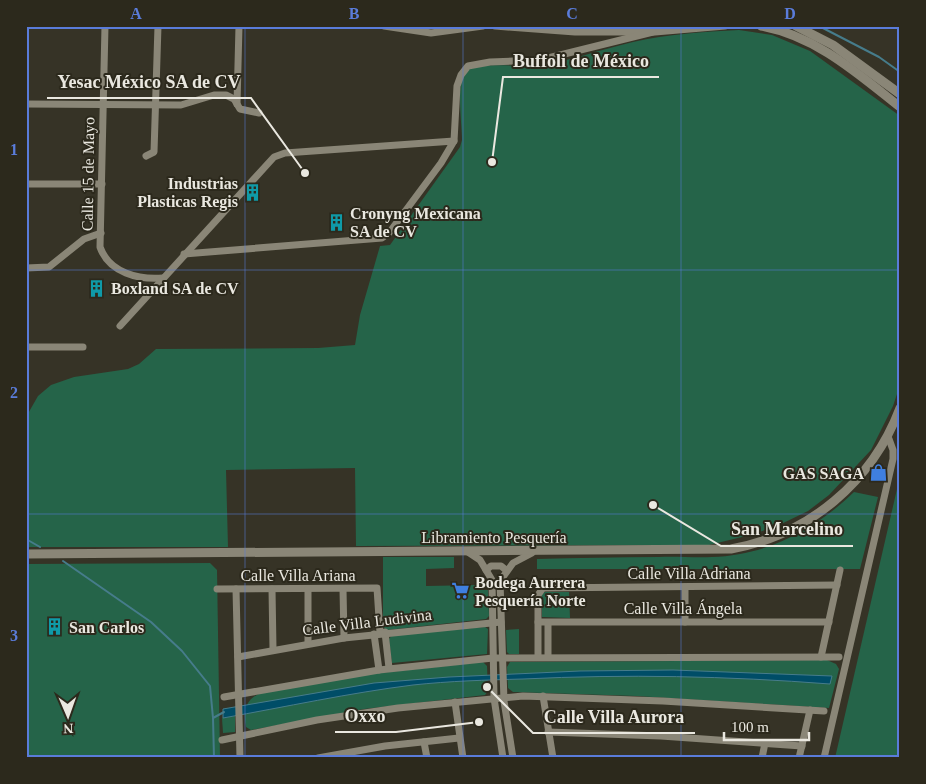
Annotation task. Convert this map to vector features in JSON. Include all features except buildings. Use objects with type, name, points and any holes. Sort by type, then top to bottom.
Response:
[{"type":"main road","points":[[761,26],[786,32],[810,42],[844,64],[900,106]]},
{"type":"main road","points":[[796,26],[834,46],[900,94]]},
{"type":"main road","name":"Libramiento Pesquería","points":[[26,554],[718,551],[768,540],[804,524],[844,492],[873,460],[900,408]]},
{"type":"street","name":"Calle 15 de Mayo","points":[[105,26],[100,247],[109,260],[130,276],[138,278],[163,278]]},
{"type":"street","points":[[146,156],[154,152],[158,26]]},
{"type":"street","points":[[237,104],[239,26]]},
{"type":"street","points":[[384,26],[431,33],[483,26]]},
{"type":"street","points":[[495,26],[652,32],[725,26]]},
{"type":"street","points":[[184,254],[382,238],[389,233],[441,163],[454,142],[457,86],[461,75],[468,66],[490,62],[540,60],[652,32]]},
{"type":"street","points":[[26,104],[181,105],[214,95],[230,96],[245,111],[259,113]]},
{"type":"street","points":[[120,326],[274,157],[285,153],[454,142]]},
{"type":"street","points":[[26,184],[102,184]]},
{"type":"street","points":[[26,268],[40,269],[52,266],[84,239],[101,233]]},
{"type":"street","points":[[26,347],[83,347]]},
{"type":"street","points":[[824,758],[893,459],[893,450],[889,440]]},
{"type":"street","points":[[468,552],[482,562],[492,580],[493,622],[498,660],[503,758]]},
{"type":"street","points":[[482,562],[482,555],[491,552]]},
{"type":"street","points":[[504,552],[513,557],[513,563]]},
{"type":"street","points":[[488,572],[496,579],[513,563],[534,552]]},
{"type":"street","points":[[488,572],[490,566],[502,566],[505,572]]},
{"type":"street","points":[[821,657],[840,570]]},
{"type":"street","points":[[505,572],[500,581],[501,622],[494,686],[499,697],[513,758]]},
{"type":"street","name":"Calle Villa Adriana","points":[[538,622],[538,595],[541,590],[546,588],[837,585]]},
{"type":"street","points":[[685,587],[685,622]]},
{"type":"street","name":"Calle Villa Ariana","points":[[217,589],[378,589],[380,633]]},
{"type":"street","points":[[236,589],[240,758]]},
{"type":"street","points":[[272,589],[273,650]]},
{"type":"street","points":[[308,589],[308,643]]},
{"type":"street","points":[[343,589],[344,638]]},
{"type":"street","name":"Calle Villa Ludivina","points":[[238,658],[308,643],[380,633],[501,622]]},
{"type":"street","points":[[538,622],[543,657]]},
{"type":"street","name":"Calle Villa Ángela","points":[[538,622],[829,622]]},
{"type":"street","points":[[543,657],[548,623]]},
{"type":"street","points":[[380,633],[389,668]]},
{"type":"street","points":[[379,670],[380,633]]},
{"type":"street","points":[[224,697],[389,668],[543,657],[839,657]]},
{"type":"street","points":[[543,696],[553,758]]},
{"type":"street","points":[[222,740],[317,720],[499,697],[543,696],[824,711]]},
{"type":"street","points":[[455,702],[463,758]]},
{"type":"street","points":[[800,758],[810,710]]},
{"type":"street","points":[[548,732],[802,746]]},
{"type":"street","points":[[318,758],[459,738]]},
{"type":"street","points":[[424,742],[427,758]]},
{"type":"street","points":[[762,758],[765,743]]},
{"type":"green space","points":[[739,30],[772,35],[810,51],[900,116],[900,385],[893,406],[871,450],[829,495],[808,511],[775,527],[709,545],[356,546],[355,468],[226,470],[228,547],[26,547],[26,417],[38,396],[51,385],[74,377],[128,369],[139,364],[156,349],[318,348],[355,345],[360,315],[380,246],[390,245],[460,147],[462,140],[460,94],[462,77],[465,72],[470,69],[488,66],[536,66],[548,64],[659,37]]},
{"type":"green space","points":[[900,476],[900,758],[835,758]]},
{"type":"green space","points":[[854,492],[878,497],[860,569],[537,569],[537,559],[705,557],[752,551],[771,546],[806,529],[839,506]]},
{"type":"green space","points":[[383,557],[454,557],[454,568],[426,569],[426,586],[478,585],[478,590],[488,590],[489,616],[486,619],[387,630],[383,627]]},
{"type":"green space","points":[[210,563],[217,570],[220,758],[26,758],[26,564]]},
{"type":"green space","points":[[545,592],[569,592],[570,618],[542,617],[542,594]]},
{"type":"green space","points":[[485,627],[488,629],[487,654],[392,663],[389,639],[392,635]]},
{"type":"green space","points":[[519,629],[519,654],[509,654],[507,652],[506,630]]},
{"type":"green space","points":[[827,660],[836,664],[839,669],[829,708],[637,696],[513,692],[508,688],[507,667],[510,662]]},
{"type":"green space","points":[[483,662],[487,666],[488,691],[485,695],[364,709],[251,730],[246,727],[245,711],[248,702],[261,693],[352,676]]},
{"type":"green space","points":[[235,716],[235,732],[223,733],[222,718]]},
{"type":"water","points":[[673,670],[832,676],[830,684],[753,679],[638,676],[482,680],[413,685],[365,692],[223,718],[223,709],[374,683],[449,677],[580,671]]},
{"type":"waterway","points":[[819,26],[879,57],[900,72]]},
{"type":"waterway","points":[[26,539],[40,547]]},
{"type":"waterway","points":[[63,561],[151,622],[182,651],[210,686],[213,718]]},
{"type":"waterway","points":[[214,758],[213,718],[224,712]]},
{"type":"place","name":"Buffoli de México","points":[[492,162]]},
{"type":"place","name":"Yesac México SA de CV","points":[[305,173]]},
{"type":"place","name":"Industrias Plasticas Regis","points":[[252,192]]},
{"type":"place","name":"Cronyng Mexicana SA de CV","points":[[336,222]]},
{"type":"place","name":"Boxland SA de CV","points":[[97,288]]},
{"type":"place","name":"GAS SAGA","points":[[878,473]]},
{"type":"place","name":"San Marcelino","points":[[653,505]]},
{"type":"place","name":"Bodega Aurrera Pesquería Norte","points":[[461,591]]},
{"type":"place","name":"San Carlos","points":[[55,627]]},
{"type":"place","name":"Calle Villa Aurora","points":[[487,687]]},
{"type":"place","name":"Oxxo","points":[[479,722]]}]
